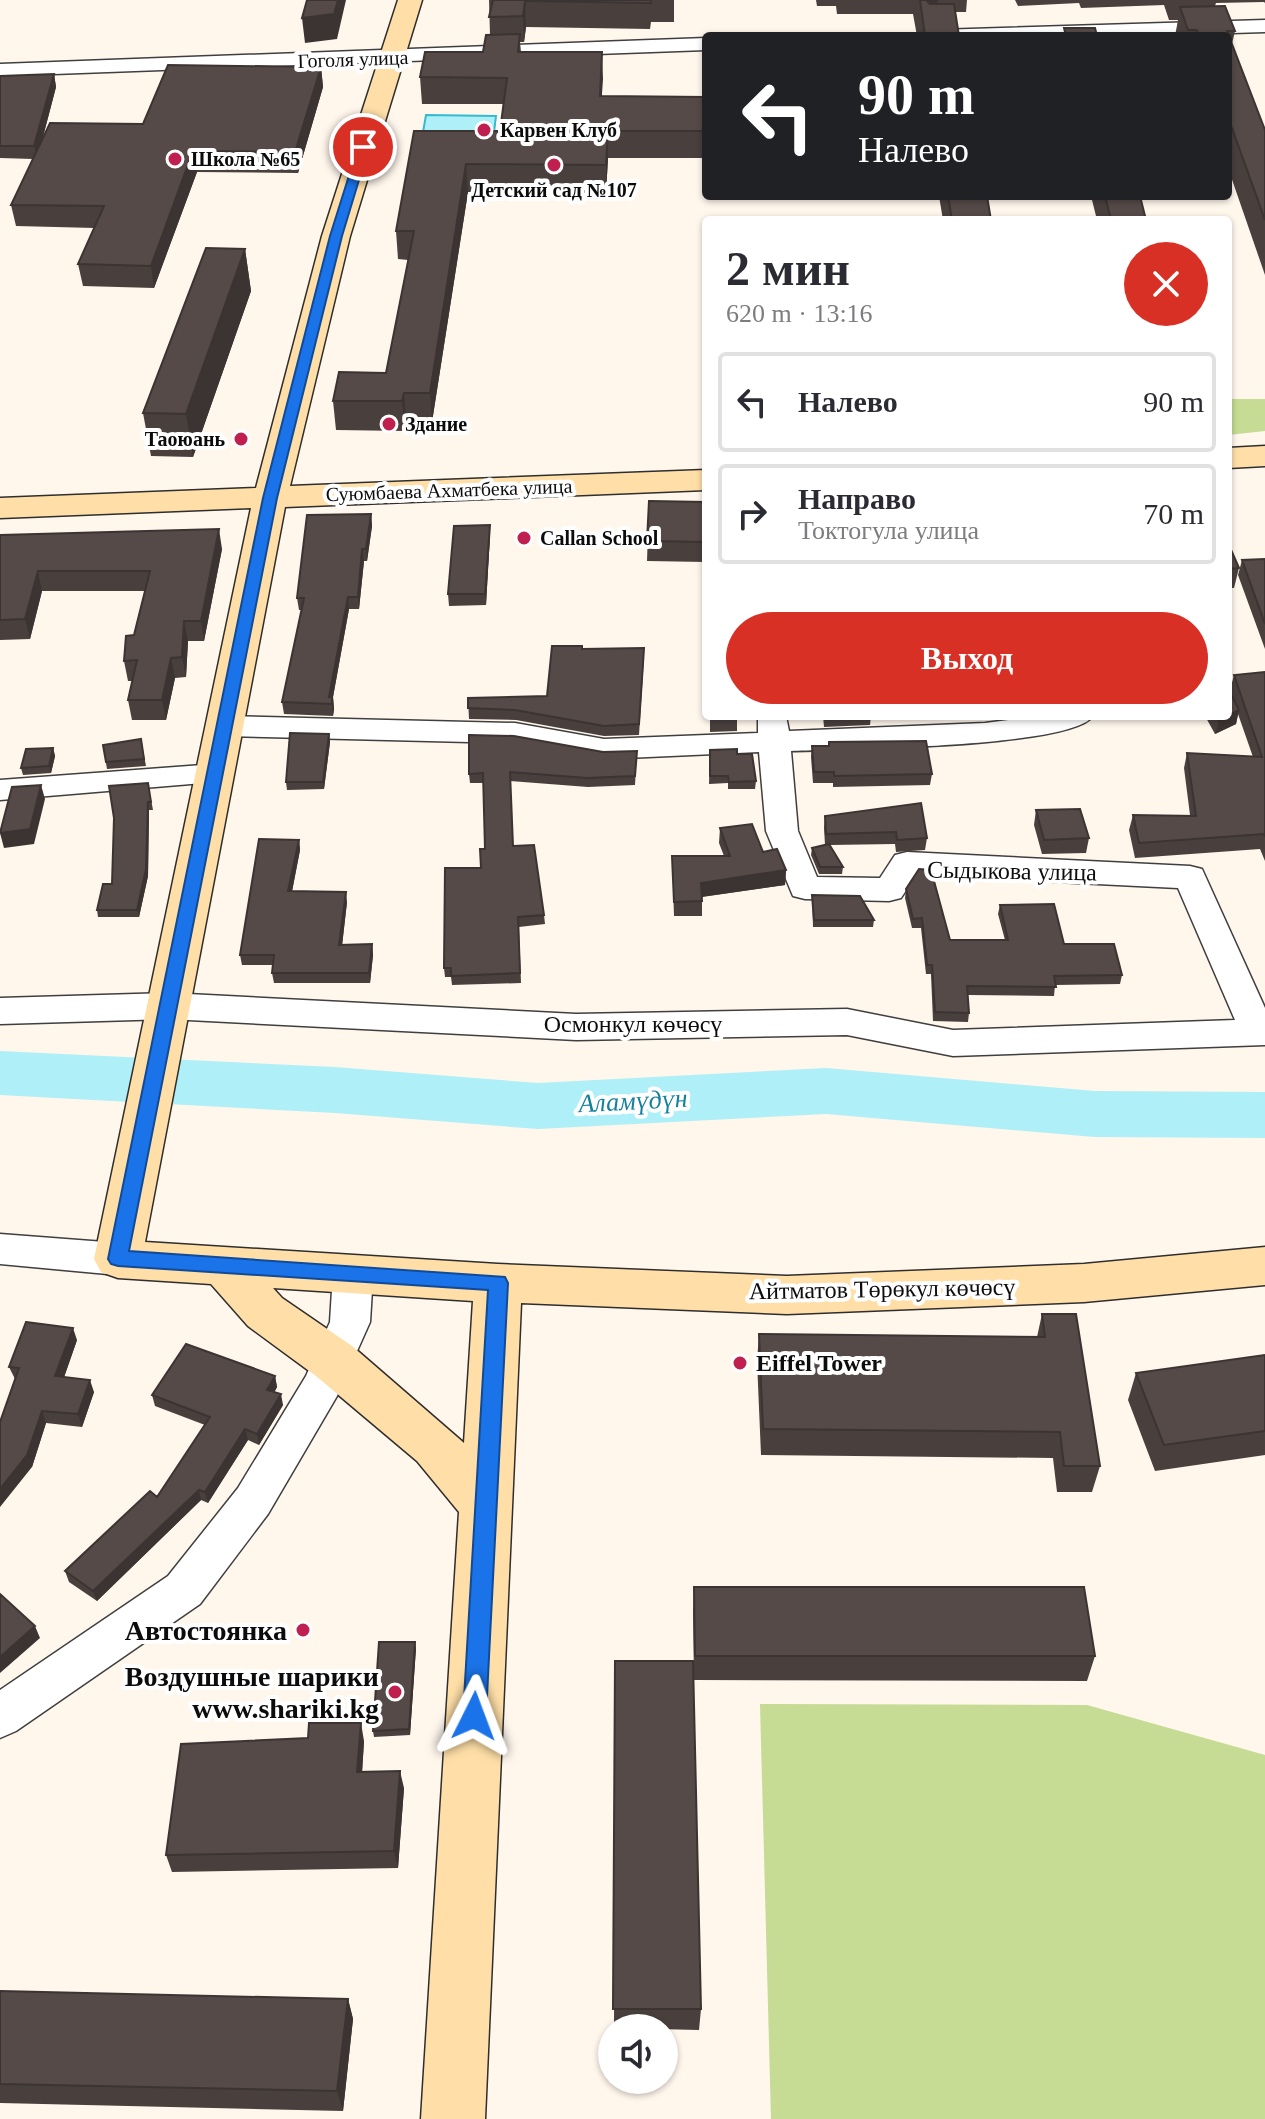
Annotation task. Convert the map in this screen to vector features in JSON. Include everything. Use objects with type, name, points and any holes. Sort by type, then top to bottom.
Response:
[{"type":"street","points":[[0,1249],[118,1259],[270,498],[336,236],[410,0]]},
{"type":"street","points":[[1068,32],[1265,26]]},
{"type":"street","name":"Гоголя улица","points":[[0,70],[702,44]]},
{"type":"street","points":[[1232,458],[1265,456]]},
{"type":"street","name":"Суюмбаева Ахматбека улица","points":[[0,508],[702,480]]},
{"type":"street","points":[[225,726],[515,733],[604,749],[772,728],[985,733],[1067,720]]},
{"type":"street","name":"Сыдыкова улица","points":[[772,728],[782,831],[805,888],[889,890],[907,863],[1190,877],[1262,1032]]},
{"type":"street","points":[[0,790],[216,774]]},
{"type":"street","name":"Осмонкул көчөсү","points":[[0,1011],[168,1010],[576,1027],[847,1022],[953,1043],[1262,1032]]},
{"type":"street","name":"Айтматов Төрөкул көчөсү","points":[[118,1259],[498,1283],[787,1295],[1084,1283],[1265,1266]]},
{"type":"street","points":[[224,1266],[265,1312],[334,1361],[435,1446],[486,1506]]},
{"type":"street","points":[[0,1716],[184,1590],[253,1501],[334,1361],[350,1322],[353,1274]]},
{"type":"street","points":[[453,2119],[498,1283]]},
{"type":"green space","points":[[1232,399],[1265,399],[1265,431],[1232,435]]},
{"type":"green space","points":[[760,1704],[1087,1705],[1265,1755],[1265,2119],[771,2119]]},
{"type":"water","points":[[426,115],[496,116],[491,156],[419,155]]},
{"type":"building","points":[[307,0],[338,0],[334,14],[302,18]]},
{"type":"building","points":[[493,0],[651,0],[651,3],[525,1],[523,16],[489,17]]},
{"type":"building","points":[[920,0],[929,0],[930,4],[954,4],[958,32],[924,32]]},
{"type":"building","points":[[1225,6],[1235,31],[1188,30],[1180,7]]},
{"type":"building","points":[[1064,28],[1095,28],[1096,32],[1065,32]]},
{"type":"building","points":[[520,34],[518,52],[602,52],[600,96],[702,97],[702,131],[608,131],[606,165],[466,164],[430,393],[404,393],[402,401],[333,401],[339,372],[386,373],[414,231],[396,231],[414,131],[500,131],[507,78],[420,77],[425,52],[483,52],[486,35]]},
{"type":"building","points":[[1232,44],[1265,130],[1265,220],[1232,128]]},
{"type":"building","name":"Школа №65","points":[[168,65],[321,67],[295,152],[193,151],[151,266],[78,264],[104,206],[11,205],[50,123],[143,124]]},
{"type":"building","points":[[54,74],[34,146],[0,146],[0,76]]},
{"type":"building","points":[[949,200],[988,200],[990,216],[951,216]]},
{"type":"building","points":[[1106,200],[1141,200],[1145,216],[1110,216]]},
{"type":"building","points":[[206,248],[245,249],[186,414],[143,413]]},
{"type":"building","points":[[649,501],[702,502],[702,542],[647,541]]},
{"type":"building","points":[[371,514],[366,549],[362,549],[358,597],[348,597],[329,697],[332,697],[332,704],[282,702],[304,598],[297,598],[307,515]]},
{"type":"building","points":[[490,525],[485,594],[448,594],[454,526]]},
{"type":"building","points":[[219,529],[201,621],[184,621],[182,657],[171,658],[162,700],[128,700],[137,660],[124,661],[126,636],[134,635],[150,571],[38,571],[25,619],[0,620],[0,535]]},
{"type":"building","points":[[1232,552],[1239,568],[1232,569]]},
{"type":"building","points":[[1265,559],[1265,624],[1242,560]]},
{"type":"building","points":[[552,646],[644,648],[639,724],[604,726],[515,710],[468,708],[468,698],[547,696]]},
{"type":"building","points":[[1265,672],[1265,837],[1264,834],[1139,843],[1133,815],[1196,816],[1187,753],[1262,757],[1234,675]]},
{"type":"building","points":[[1232,696],[1239,710],[1232,714]]},
{"type":"building","points":[[290,733],[329,734],[323,782],[286,782]]},
{"type":"building","points":[[469,735],[514,736],[603,752],[637,751],[635,776],[587,778],[510,772],[513,846],[534,845],[544,915],[518,917],[520,973],[451,976],[451,968],[444,968],[445,868],[481,868],[480,849],[485,849],[483,773],[469,774]]},
{"type":"building","points":[[141,739],[144,759],[106,762],[103,745]]},
{"type":"building","points":[[926,741],[932,774],[834,776],[834,772],[814,772],[812,746],[829,746],[829,742]]},
{"type":"building","points":[[53,748],[49,766],[21,768],[26,749]]},
{"type":"building","points":[[737,749],[737,754],[752,754],[756,781],[729,782],[728,776],[710,776],[710,750]]},
{"type":"building","points":[[148,783],[151,802],[148,802],[146,869],[137,910],[97,910],[103,884],[112,884],[114,818],[109,786]]},
{"type":"building","points":[[41,785],[30,829],[0,833],[12,787]]},
{"type":"building","points":[[921,803],[927,838],[897,840],[896,832],[826,834],[825,816]]},
{"type":"building","points":[[1080,809],[1089,838],[1044,840],[1036,810]]},
{"type":"building","points":[[752,824],[763,852],[777,849],[786,870],[701,883],[702,901],[674,902],[672,856],[730,856],[720,828]]},
{"type":"building","points":[[259,839],[299,840],[288,891],[346,892],[339,945],[372,944],[369,973],[272,973],[274,955],[240,955]]},
{"type":"building","points":[[829,844],[843,867],[820,867],[812,848]]},
{"type":"building","points":[[919,869],[931,870],[950,940],[1008,940],[1000,905],[1054,904],[1064,944],[1114,944],[1122,975],[1054,976],[1056,987],[967,986],[969,1013],[935,1012],[932,965],[927,965],[922,918],[913,919],[906,889]]},
{"type":"building","points":[[812,895],[860,896],[874,920],[814,920]]},
{"type":"building","points":[[1042,1314],[1076,1314],[1100,1466],[1064,1466],[1060,1432],[763,1429],[759,1334],[1045,1337]]},
{"type":"building","points":[[26,1322],[73,1328],[55,1376],[90,1380],[78,1414],[42,1411],[27,1455],[0,1489],[0,1422],[19,1368],[9,1367]]},
{"type":"building","points":[[186,1344],[275,1376],[267,1390],[281,1394],[257,1434],[245,1429],[205,1492],[199,1490],[93,1591],[65,1571],[150,1491],[157,1497],[210,1417],[152,1395]]},
{"type":"building","points":[[1265,1355],[1265,1431],[1164,1445],[1136,1373]]},
{"type":"building","points":[[694,1587],[1084,1587],[1095,1656],[695,1656]]},
{"type":"building","points":[[0,1594],[35,1626],[0,1657]]},
{"type":"building","name":"Воздушные шарики www.shariki.kg","points":[[379,1642],[415,1642],[409,1729],[373,1731]]},
{"type":"building","points":[[615,1661],[693,1661],[701,2009],[613,2009]]},
{"type":"building","points":[[309,1723],[361,1723],[357,1772],[400,1771],[394,1851],[166,1855],[181,1744],[308,1738]]},
{"type":"building","points":[[0,1991],[348,1999],[337,2091],[0,2084]]},
{"type":"waterway","name":"Аламүдүн","points":[[0,1073],[335,1090],[538,1106],[826,1091],[1095,1114],[1265,1115]]},
{"type":"place","name":"Карвен Клуб","points":[[484,130]]},
{"type":"place","name":"Школа №65","points":[[175,159]]},
{"type":"place","name":"Детский сад №107","points":[[554,165]]},
{"type":"place","name":"Здание","points":[[389,424]]},
{"type":"place","name":"Таоюань","points":[[241,439]]},
{"type":"place","name":"Callan School","points":[[524,538]]},
{"type":"place","name":"Eiffel Tower","points":[[740,1363]]},
{"type":"place","name":"Автостоянка","points":[[303,1630]]},
{"type":"place","name":"Воздушные шарики www.shariki.kg","points":[[395,1692]]},
{"type":"route","points":[[363,147],[336,236],[270,498],[118,1259],[498,1283],[474,1716]]}]
